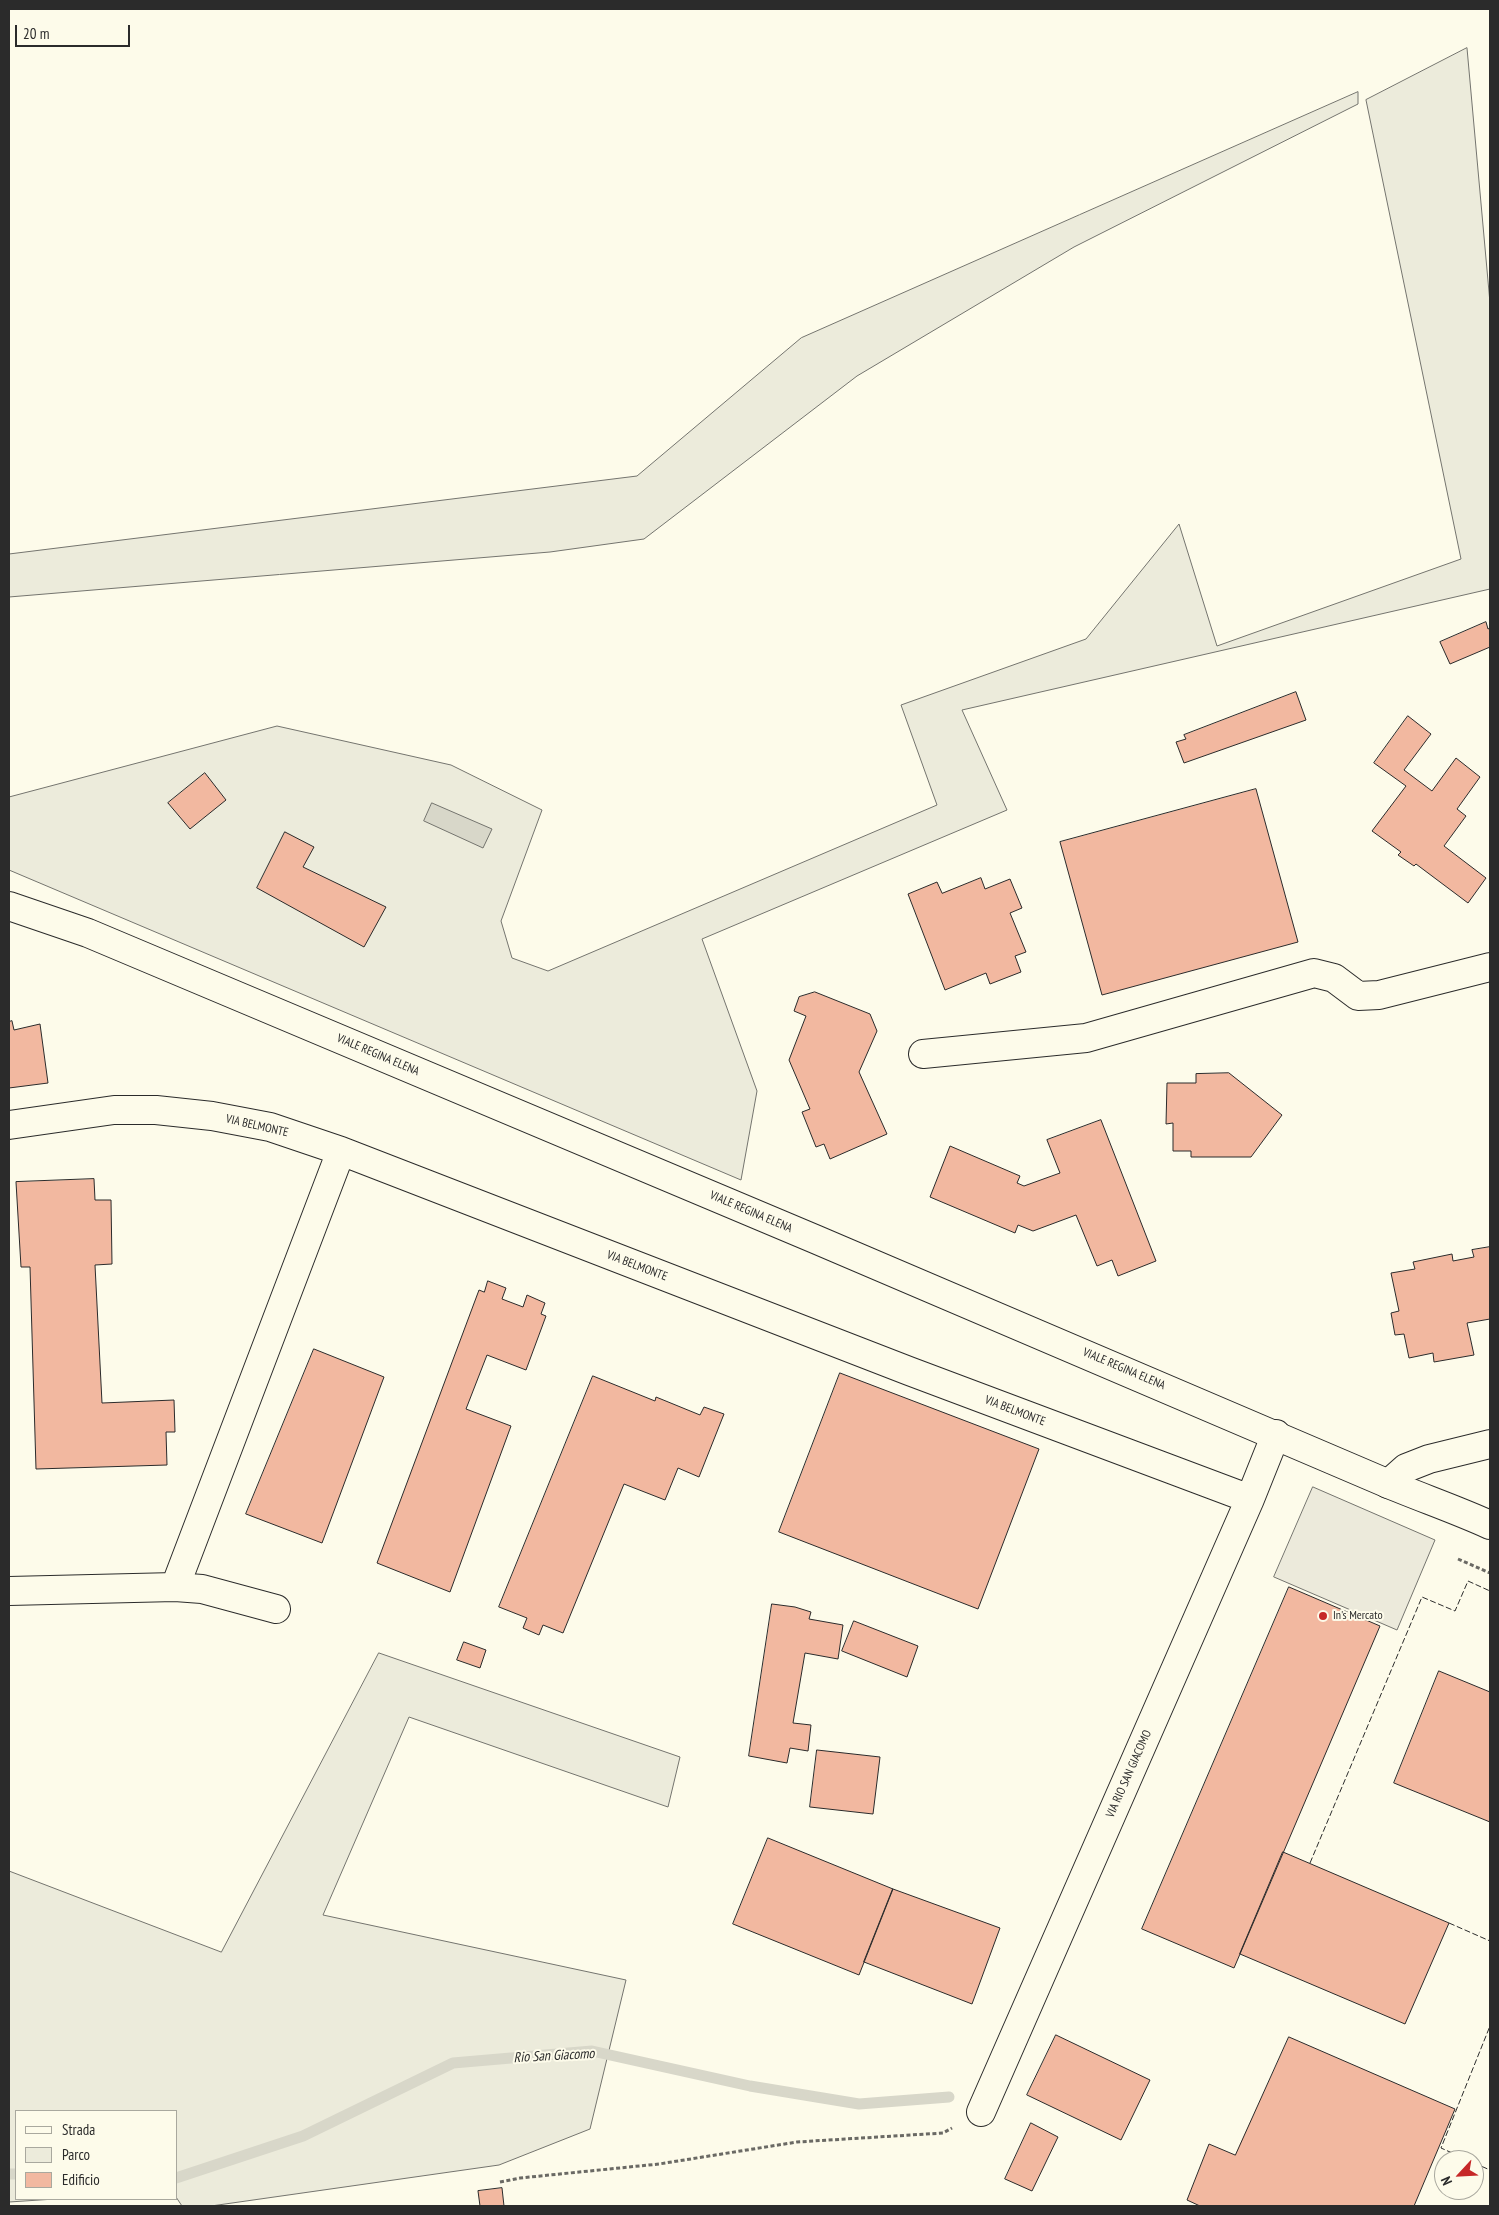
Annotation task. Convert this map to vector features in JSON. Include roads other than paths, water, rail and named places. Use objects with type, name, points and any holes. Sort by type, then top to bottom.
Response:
[{"type":"street","name":"VIALE REGINA ELENA","points":[[9,906],[88,933],[1276,1434],[1388,1484],[1446,1505],[1490,1524]]},
{"type":"street","points":[[923,1054],[1086,1038],[1314,973],[1334,978],[1358,996],[1379,995],[1490,966]]},
{"type":"street","name":"VIA BELMONTE","points":[[9,1125],[114,1110],[156,1110],[212,1116],[270,1127],[341,1151],[909,1371],[1250,1499]]},
{"type":"street","points":[[175,1587],[341,1151]]},
{"type":"street","name":"VIA RIO SAN GIACOMO","points":[[981,2112],[1250,1499],[1276,1434]]},
{"type":"street","points":[[1388,1484],[1406,1468],[1429,1459],[1490,1444]]},
{"type":"street","points":[[9,1591],[175,1587],[202,1589],[276,1609]]},
{"type":"waterway","name":"Rio San Giacomo","points":[[178,2177],[303,2136],[453,2063],[592,2051],[750,2086],[859,2104],[949,2097]]},
{"type":"waterway","name":"Rio San Giacomo","points":[[9,2174],[15,2174]]},
{"type":"place","name":"In's Mercato","points":[[1323,1616]]}]
